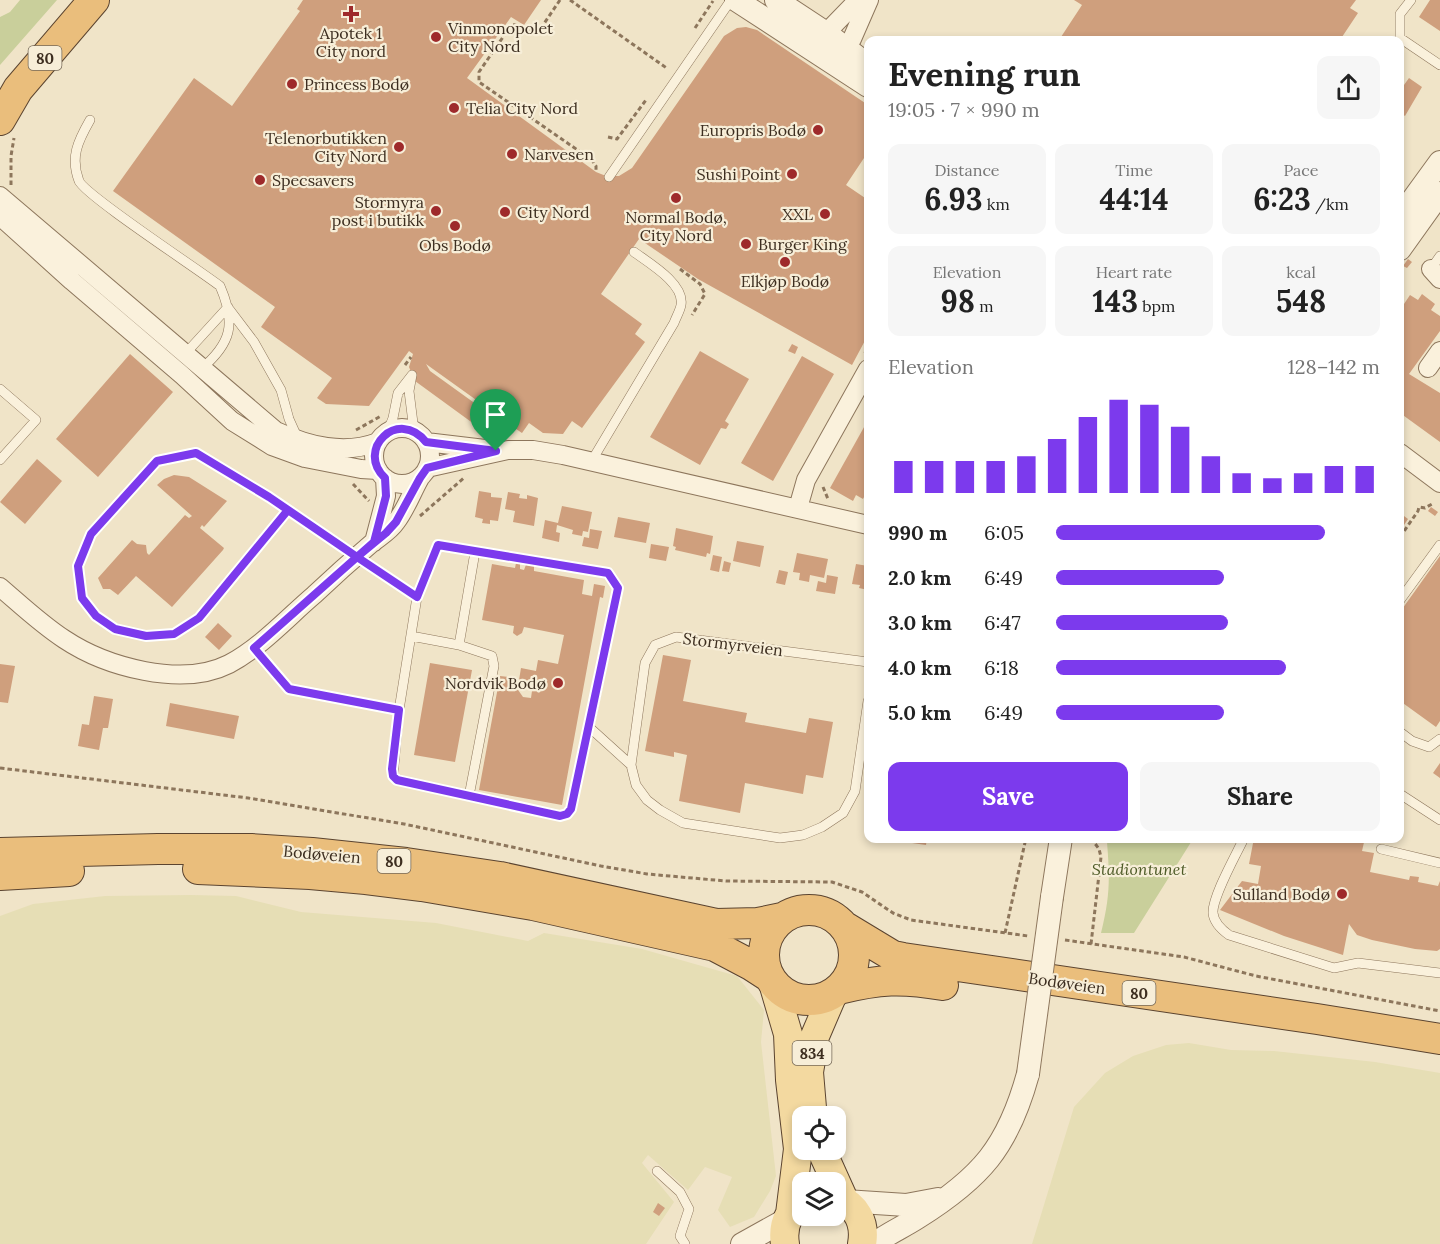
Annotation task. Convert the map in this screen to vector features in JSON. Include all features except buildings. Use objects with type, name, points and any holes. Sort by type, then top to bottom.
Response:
[{"type":"highway","name":"80","points":[[0,79],[68,0]]},
{"type":"highway","name":"80","points":[[7,128],[18,90],[94,0]]},
{"type":"highway","name":"Bodøveien","points":[[0,854],[158,849],[251,849],[312,853],[406,862],[500,877],[716,924],[758,923],[782,918],[800,910],[820,911],[829,914],[845,927],[893,956],[1317,1019],[1440,1040]]},
{"type":"highway","name":"Bodøveien","points":[[0,874],[104,869],[206,869],[310,874],[422,886],[533,905],[715,946],[751,964],[785,994],[798,999],[812,1001],[871,981],[910,980],[1440,1060]]},
{"type":"highway","points":[[771,980],[763,958],[765,941],[774,925],[782,918]]},
{"type":"highway","points":[[836,992],[849,976],[854,960],[853,943],[845,927]]},
{"type":"main road","name":"834","points":[[771,980],[788,1034],[791,1090],[798,1149],[791,1219]]},
{"type":"main road","name":"834","points":[[812,1106],[809,1072],[815,1036],[836,992]]},
{"type":"main road","points":[[846,1202],[855,1210],[861,1221],[864,1235],[862,1244]]},
{"type":"street","points":[[736,0],[824,44],[844,48],[864,62]]},
{"type":"street","points":[[776,0],[864,82]]},
{"type":"street","points":[[824,44],[858,0]]},
{"type":"street","points":[[844,48],[852,39],[869,0]]},
{"type":"street","points":[[1404,212],[1440,162]]},
{"type":"street","points":[[5,191],[251,411],[276,431],[299,442],[321,447],[363,448],[400,428],[420,436],[496,451],[533,450],[591,462],[864,524]]},
{"type":"street","points":[[1404,243],[1440,193]]},
{"type":"street","points":[[0,216],[232,421],[272,446],[305,458],[382,474],[393,482],[402,484],[412,482],[423,473],[496,451]]},
{"type":"street","points":[[1428,368],[1440,351]]},
{"type":"street","points":[[798,508],[806,480],[864,366]]},
{"type":"street","points":[[0,587],[64,639],[87,652],[115,663],[177,676],[200,673],[228,665],[254,648],[396,522],[423,473],[429,450],[420,436]]},
{"type":"street","points":[[374,542],[386,496],[382,474],[375,460],[375,451],[383,437]]},
{"type":"street","points":[[1404,456],[1440,483]]},
{"type":"street","points":[[874,1244],[960,1189],[976,1174],[997,1148],[1012,1122],[1028,1074],[1060,843]]},
{"type":"street","points":[[846,1199],[906,1205],[946,1198]]},
{"type":"street","points":[[742,1244],[791,1219]]},
{"type":"lane","points":[[609,177],[731,0]]},
{"type":"lane","points":[[1399,36],[1400,14],[1411,0]]},
{"type":"lane","points":[[1404,42],[1440,65]]},
{"type":"lane","points":[[90,120],[77,143],[74,161],[80,184],[220,286],[228,307],[230,325],[228,335],[222,345],[203,368],[182,375],[182,363],[186,352],[228,307]]},
{"type":"lane","points":[[591,462],[674,323],[682,303],[678,289],[667,276],[634,252]]},
{"type":"lane","points":[[228,307],[254,342],[281,390],[289,419],[299,442]]},
{"type":"lane","points":[[383,437],[393,418],[398,393],[412,375],[409,398],[420,436]]},
{"type":"lane","points":[[0,388],[36,420],[0,460]]},
{"type":"lane","points":[[288,510],[199,618],[174,634],[146,636],[115,629],[96,616],[82,598],[78,566],[91,534],[157,461],[196,453],[288,510],[417,597]]},
{"type":"lane","points":[[438,545],[475,552],[608,573],[618,588],[571,809],[567,814],[560,816],[397,780],[393,776],[399,710],[417,597],[438,545]]},
{"type":"lane","points":[[1404,594],[1440,545]]},
{"type":"lane","points":[[459,645],[475,552]]},
{"type":"lane","points":[[411,636],[459,645],[492,656],[494,666],[469,796]]},
{"type":"lane","name":"Stormyrveien","points":[[864,661],[676,637],[655,645],[645,663],[631,765],[636,785],[647,800],[683,823],[780,838],[803,835],[822,827],[843,813],[855,791],[864,729]]},
{"type":"lane","points":[[254,648],[289,689],[399,710]]},
{"type":"lane","points":[[589,727],[631,765]]},
{"type":"lane","points":[[1404,735],[1412,741],[1429,747],[1440,739]]},
{"type":"lane","points":[[1404,797],[1440,820]]},
{"type":"lane","points":[[1242,843],[1214,903],[1213,915],[1219,928],[1229,936],[1334,968],[1358,963],[1440,973]]},
{"type":"lane","points":[[1381,849],[1440,863]]},
{"type":"lane","points":[[657,1171],[680,1192],[689,1209],[680,1236],[685,1244]]},
{"type":"path","points":[[560,0],[536,32],[512,24],[479,72],[479,82],[592,160],[596,166],[596,172]]},
{"type":"path","points":[[570,0],[668,69],[662,77]]},
{"type":"path","points":[[694,30],[713,1]]},
{"type":"path","points":[[608,138],[617,139],[649,95]]},
{"type":"path","points":[[5,191],[10,156],[7,128]]},
{"type":"path","points":[[416,520],[468,475]]},
{"type":"path","points":[[352,483],[371,504]]},
{"type":"path","points":[[823,483],[822,489],[827,498],[837,503]]},
{"type":"path","points":[[1404,532],[1419,512],[1419,507],[1425,508],[1432,504]]},
{"type":"path","points":[[0,768],[257,799],[404,824],[646,874],[726,881],[832,882],[862,892],[893,913],[911,920],[1037,937]]},
{"type":"path","points":[[1005,933],[1025,843]]},
{"type":"path","points":[[1090,944],[1101,857],[1095,843]]},
{"type":"path","points":[[1059,940],[1184,957],[1256,976],[1440,1011]]},
{"type":"shaded area","points":[[105,896],[236,896],[301,912],[436,923],[528,941],[544,933],[642,949],[737,976],[764,1010],[761,1042],[776,1176],[770,1191],[754,1217],[730,1227],[718,1210],[732,1177],[705,1167],[688,1190],[648,1155],[642,1163],[674,1202],[646,1244],[0,1244],[0,916],[33,904]]},
{"type":"shaded area","points":[[1189,1043],[1231,1050],[1274,1051],[1375,1062],[1440,1073],[1440,1244],[1032,1244],[1074,1107],[1105,1073],[1133,1056],[1166,1045]]},
{"type":"green space","points":[[20,0],[57,0],[0,65],[0,17],[10,12]]},
{"type":"green space","name":"Stadiontunet","points":[[1107,843],[1190,843],[1134,933],[1101,933],[1108,898]]},
{"type":"place","name":"Apotek 1 City nord","points":[[351,14]]},
{"type":"place","name":"Vinmonopolet City Nord","points":[[436,37]]},
{"type":"place","name":"Princess Bodø","points":[[292,84]]},
{"type":"place","name":"Telia City Nord","points":[[454,108]]},
{"type":"place","name":"Europris Bodø","points":[[818,130]]},
{"type":"place","name":"Telenorbutikken City Nord","points":[[399,147]]},
{"type":"place","name":"Narvesen","points":[[512,154]]},
{"type":"place","name":"Sushi Point","points":[[792,174]]},
{"type":"place","name":"Specsavers","points":[[260,180]]},
{"type":"place","name":"Normal Bodø, City Nord","points":[[676,198]]},
{"type":"place","name":"Stormyra post i butikk","points":[[436,211]]},
{"type":"place","name":"City Nord","points":[[505,212]]},
{"type":"place","name":"XXL","points":[[825,214]]},
{"type":"place","name":"Obs Bodø","points":[[455,226]]},
{"type":"place","name":"Burger King","points":[[746,244]]},
{"type":"place","name":"Elkjøp Bodø","points":[[785,262]]},
{"type":"place","name":"Nordvik Bodø","points":[[558,683]]},
{"type":"place","name":"Sulland Bodø","points":[[1342,894]]},
{"type":"route","points":[[496,451],[426,442],[421,436],[408,429],[400,428],[387,433],[378,442],[375,451],[378,470],[385,478],[386,496],[374,542],[357,557],[288,510],[199,618],[174,634],[146,636],[115,629],[96,616],[82,598],[78,566],[91,534],[157,461],[196,453],[269,497],[357,557],[254,648],[289,689],[399,710],[392,769],[393,776],[397,780],[560,816],[567,814],[571,809],[618,588],[608,573],[438,545],[417,597],[357,557],[386,533],[396,522],[427,468],[496,451]]}]
